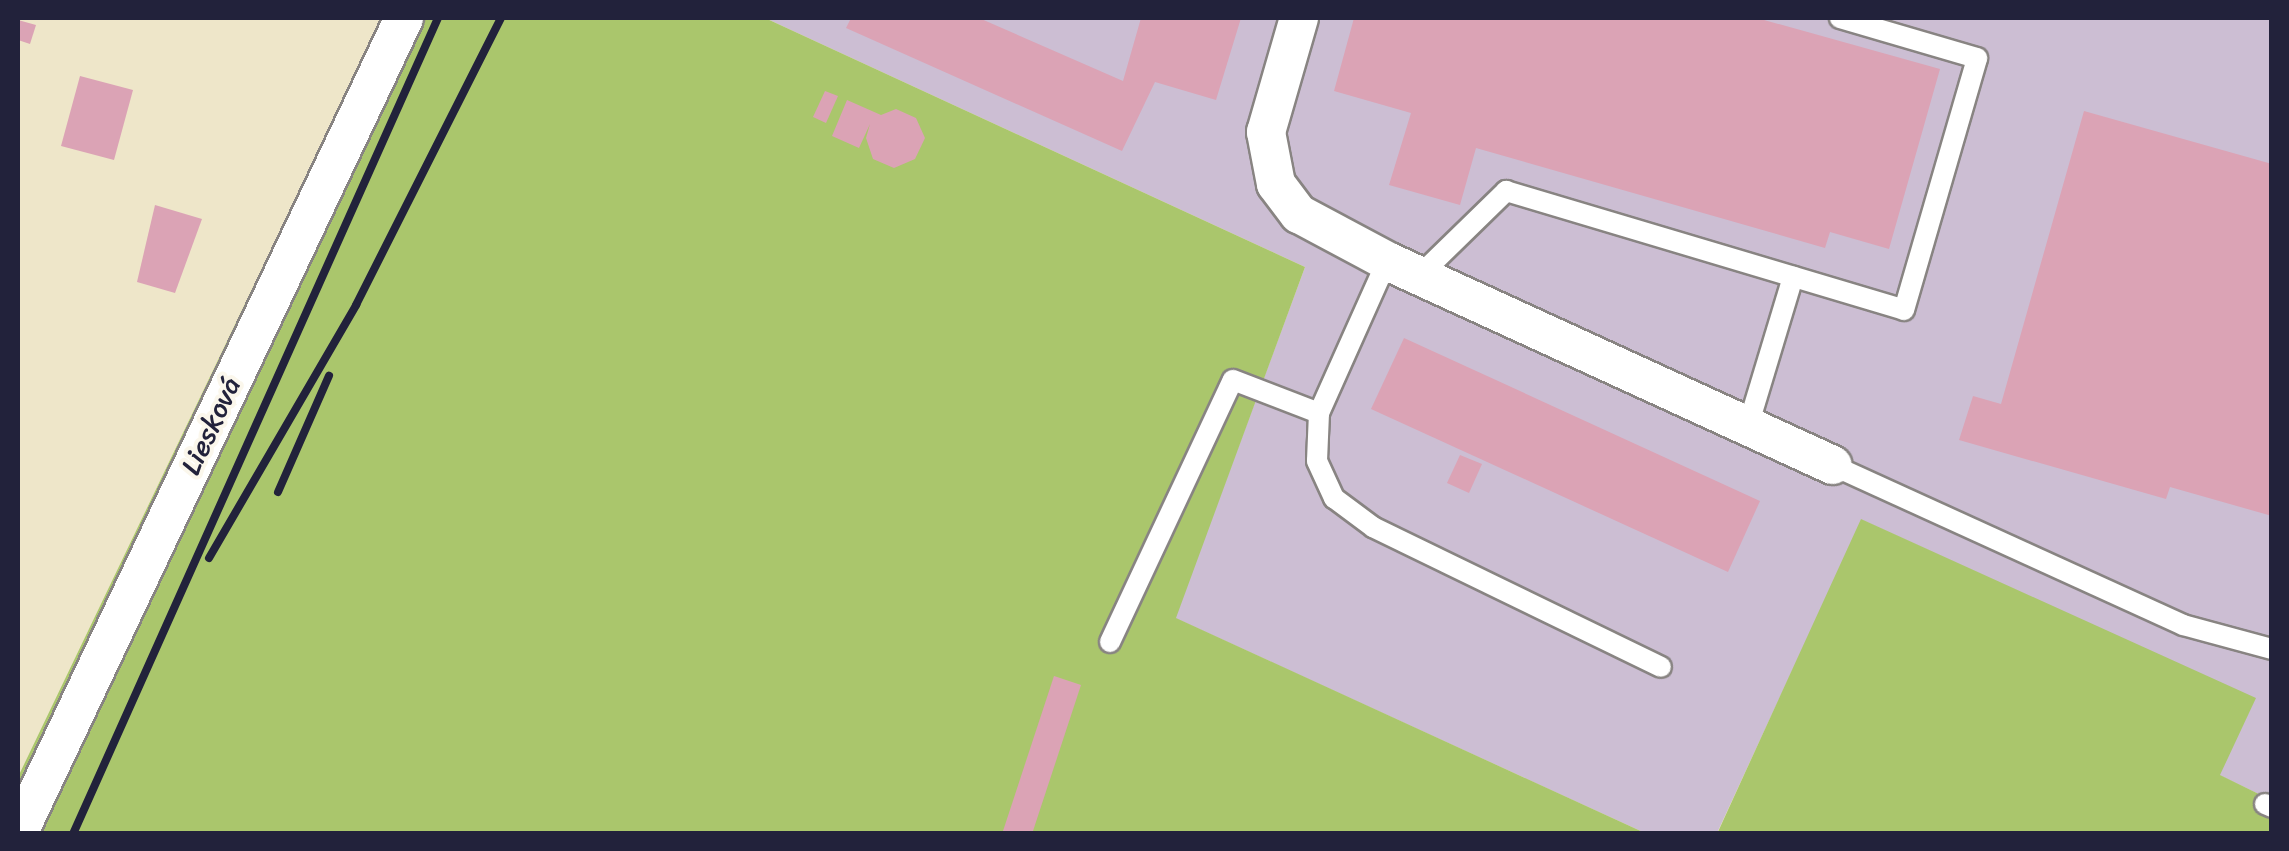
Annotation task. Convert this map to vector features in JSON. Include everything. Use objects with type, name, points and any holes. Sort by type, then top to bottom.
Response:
[{"type":"street","name":"Liesková","points":[[18,834],[404,18]]},
{"type":"street","points":[[1299,18],[1266,132],[1272,172],[1300,214],[1403,269],[1832,465]]},
{"type":"lane","points":[[1661,667],[1373,528],[1334,498],[1317,461],[1319,413],[1403,269],[1506,190],[1904,310],[1977,58],[1840,18]]},
{"type":"lane","points":[[1748,426],[1793,277]]},
{"type":"lane","points":[[1110,642],[1233,380],[1319,413]]},
{"type":"lane","points":[[1832,465],[2183,624],[2272,648]]},
{"type":"shaded area","points":[[765,18],[2271,18],[2271,800],[2219,775],[2255,699],[1862,520],[1717,833],[1645,833],[1175,618],[1305,267]]},
{"type":"green space","points":[[382,18],[765,18],[1305,267],[1176,618],[1645,833],[18,834],[18,777]]},
{"type":"green space","points":[[1861,519],[2256,698],[2220,775],[2271,800],[2271,833],[1717,834]]},
{"type":"building","points":[[851,18],[979,18],[1123,81],[1141,18],[1241,18],[1216,100],[1155,82],[1122,151],[846,28]]},
{"type":"building","points":[[1354,18],[1757,18],[1940,69],[1889,249],[1830,232],[1825,248],[1476,148],[1460,205],[1389,185],[1411,113],[1334,91]]},
{"type":"building","points":[[18,20],[36,25],[30,44],[18,40]]},
{"type":"building","points":[[80,76],[133,90],[114,160],[61,146]]},
{"type":"building","points":[[825,91],[838,96],[826,123],[813,117]]},
{"type":"building","points":[[847,100],[881,115],[896,109],[916,118],[925,138],[915,159],[894,168],[873,159],[866,138],[870,124],[859,148],[832,136]]},
{"type":"building","points":[[2084,111],[2272,164],[2272,516],[2170,487],[2166,499],[1959,440],[1973,396],[2001,404]]},
{"type":"building","points":[[155,205],[202,219],[175,293],[137,282]]},
{"type":"building","points":[[1404,338],[1760,501],[1728,572],[1371,409]]},
{"type":"building","points":[[1460,455],[1482,464],[1469,493],[1447,483]]},
{"type":"building","points":[[1054,676],[1081,685],[1032,834],[1002,834]]},
{"type":"railway","points":[[73,834],[438,18]]},
{"type":"railway","points":[[209,558],[356,305],[501,18]]},
{"type":"railway","points":[[278,492],[329,376]]}]
